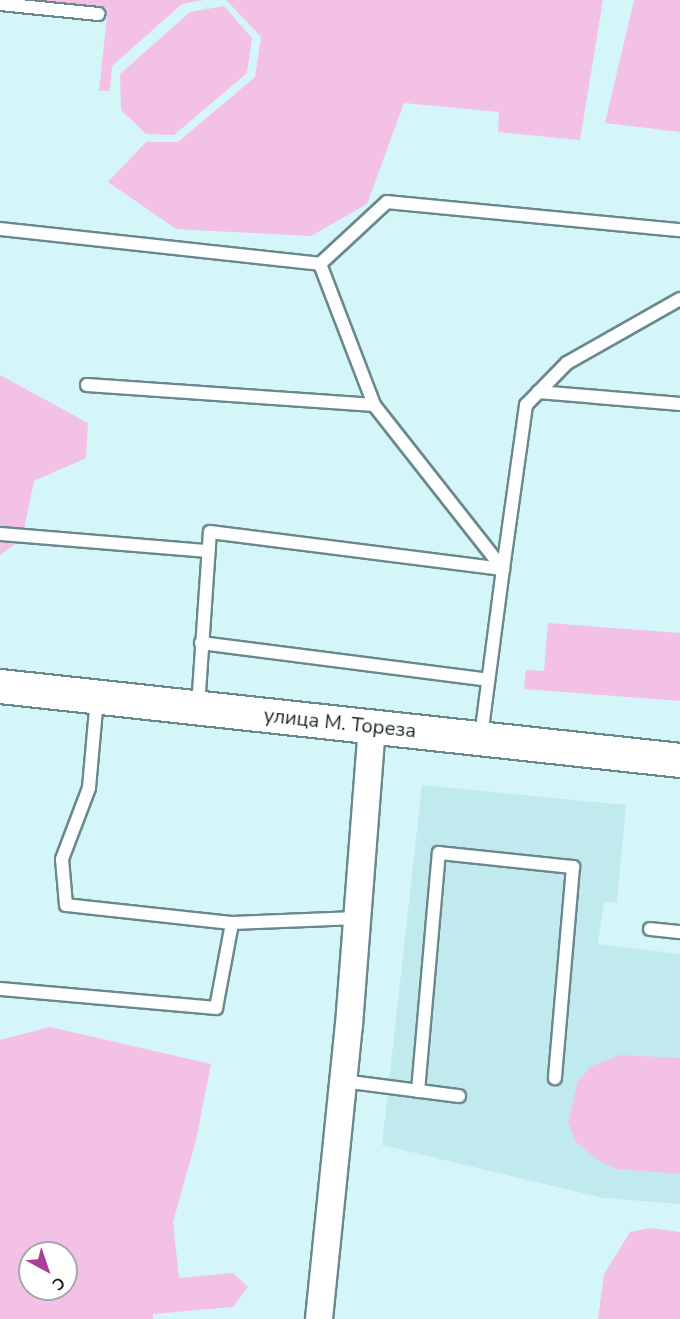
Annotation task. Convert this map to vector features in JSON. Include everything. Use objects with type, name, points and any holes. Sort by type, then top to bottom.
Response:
[{"type":"street","name":"улица М. Тореза","points":[[0,686],[680,760]]},
{"type":"street","points":[[319,1319],[343,1082],[372,727]]},
{"type":"lane","points":[[0,4],[98,14]]},
{"type":"lane","points":[[0,230],[320,264],[387,202],[680,230]]},
{"type":"lane","points":[[320,264],[374,405],[502,569]]},
{"type":"lane","points":[[480,739],[526,405],[567,363],[680,299]]},
{"type":"lane","points":[[87,385],[374,405]]},
{"type":"lane","points":[[538,392],[680,404]]},
{"type":"lane","points":[[198,708],[210,532],[502,569]]},
{"type":"lane","points":[[0,534],[208,552]]},
{"type":"lane","points":[[201,644],[488,680]]},
{"type":"lane","points":[[97,697],[89,788],[62,859],[66,905],[232,923],[357,918]]},
{"type":"lane","points":[[418,1091],[439,853],[573,867],[555,1078]]},
{"type":"lane","points":[[0,989],[216,1008],[232,923]]},
{"type":"lane","points":[[650,929],[680,932]]},
{"type":"lane","points":[[343,1082],[459,1096]]},
{"type":"shaded area","points":[[31,0],[204,0],[182,4],[112,66],[110,91],[99,91],[108,8]]},
{"type":"shaded area","points":[[226,0],[603,0],[580,140],[498,132],[499,112],[404,103],[367,204],[311,236],[176,229],[108,182],[146,142],[178,142],[255,77],[261,37]]},
{"type":"shaded area","points":[[634,0],[680,0],[680,132],[605,123]]},
{"type":"shaded area","points":[[224,6],[252,38],[247,73],[174,135],[146,134],[121,110],[120,74],[190,12]]},
{"type":"shaded area","points":[[0,375],[88,423],[86,458],[34,481],[22,539],[0,555]]},
{"type":"shaded area","points":[[548,623],[680,633],[680,701],[524,689],[526,670],[544,671]]},
{"type":"shaded area","points":[[422,785],[626,805],[617,903],[604,902],[598,944],[680,954],[680,1204],[603,1198],[382,1145]]},
{"type":"shaded area","points":[[50,1027],[211,1064],[196,1140],[173,1222],[179,1278],[233,1273],[248,1287],[233,1307],[153,1314],[153,1319],[0,1319],[0,1040]]},
{"type":"shaded area","points":[[620,1055],[680,1058],[680,1174],[616,1169],[596,1159],[576,1142],[568,1123],[578,1081],[592,1066]]},
{"type":"shaded area","points":[[650,1228],[680,1232],[680,1319],[598,1319],[604,1274],[630,1232]]}]
